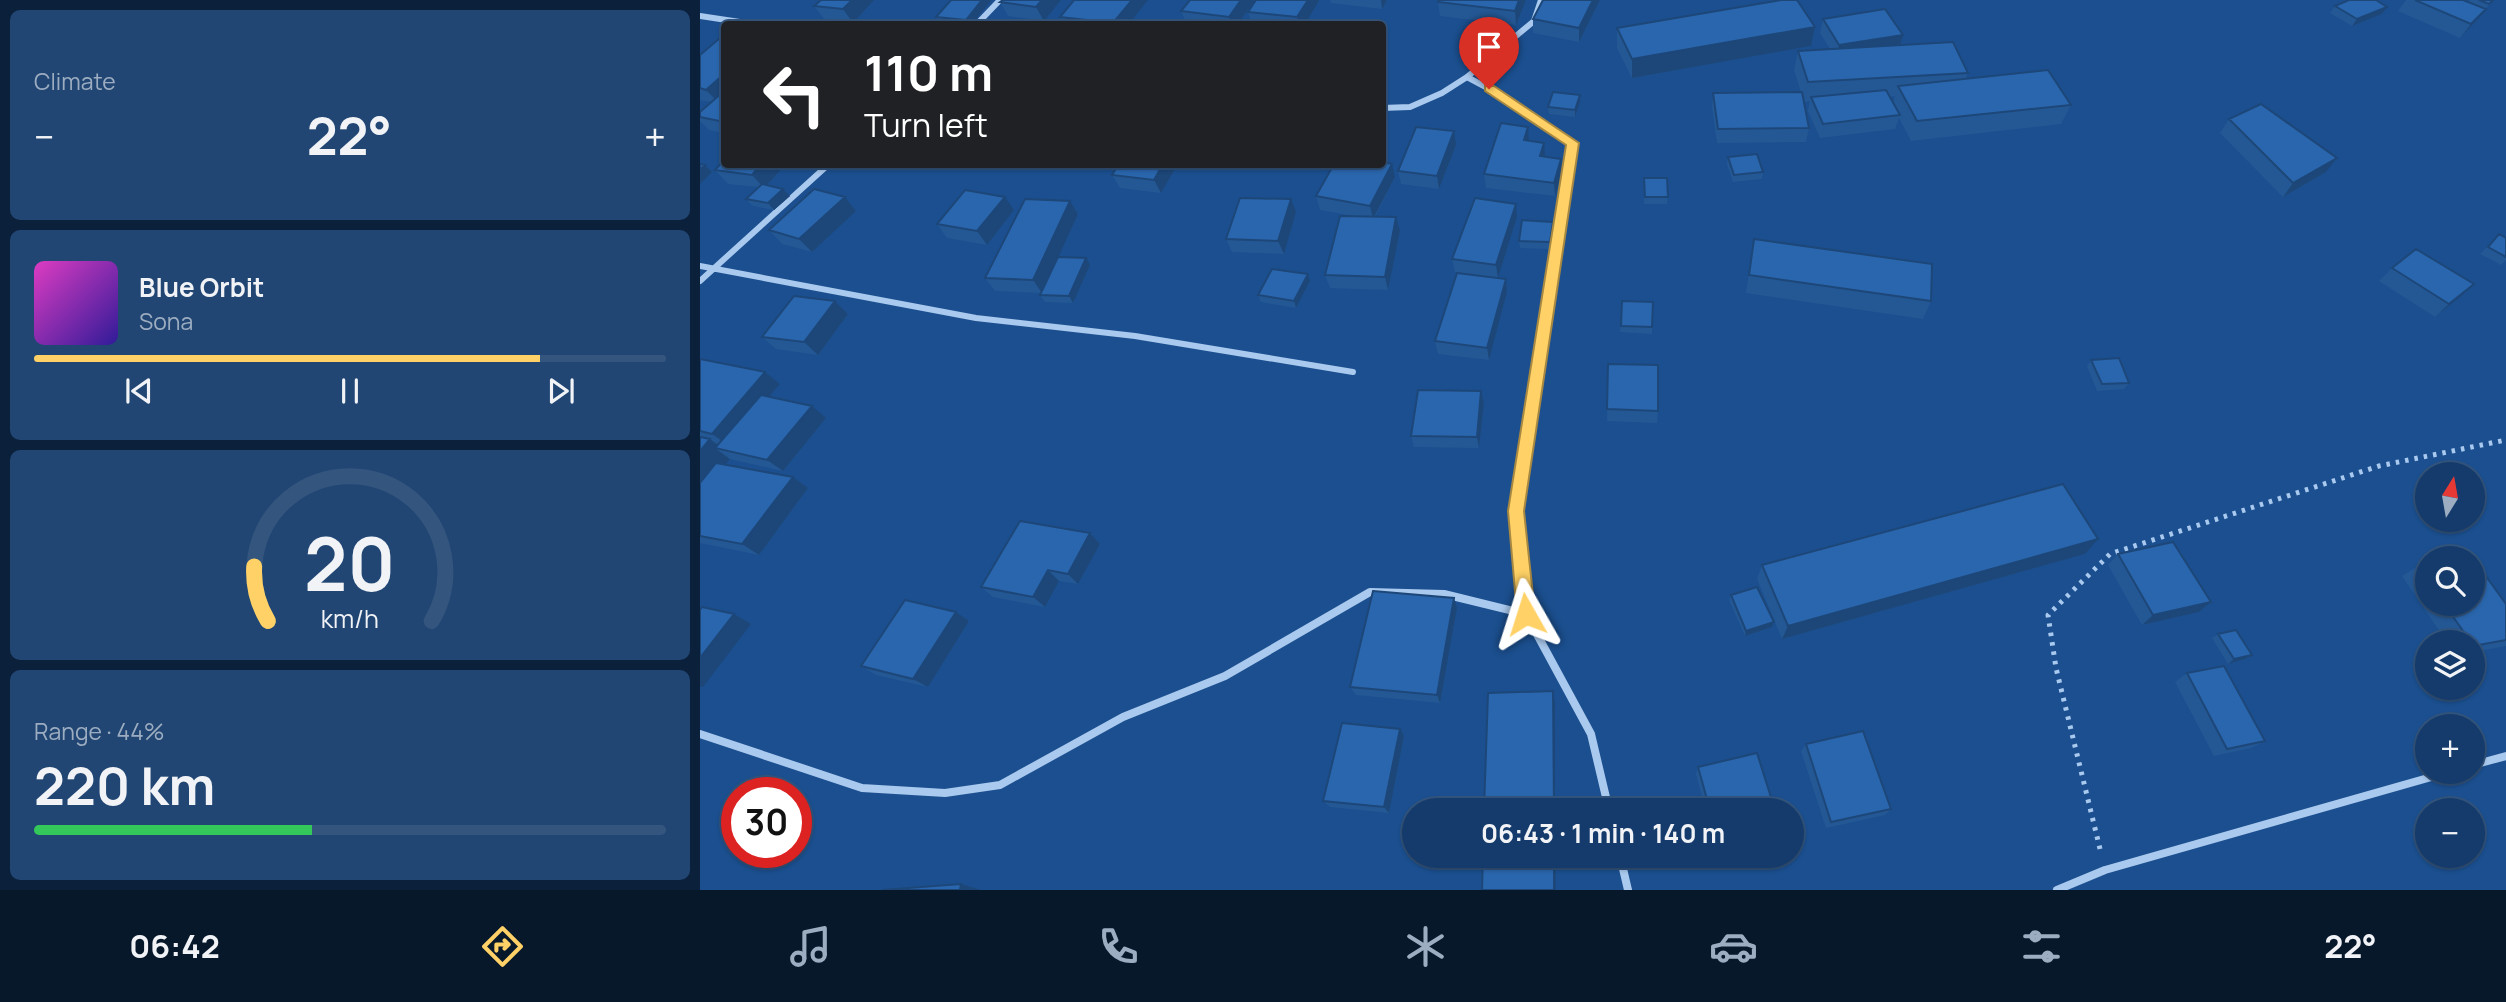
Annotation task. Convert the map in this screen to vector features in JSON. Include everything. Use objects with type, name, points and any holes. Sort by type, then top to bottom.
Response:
[{"type":"street","points":[[980,21],[1000,0]]},
{"type":"street","points":[[1386,108],[1409,107],[1442,93],[1467,77],[1534,21],[1541,0]]},
{"type":"street","points":[[700,16],[733,21]]},
{"type":"street","points":[[1467,77],[1511,101],[1573,143],[1516,511],[1526,614],[1591,734],[1606,798]]},
{"type":"street","points":[[700,281],[824,168]]},
{"type":"street","points":[[700,266],[976,318],[1135,336],[1353,372]]},
{"type":"street","points":[[700,734],[862,788],[945,793],[1000,785],[1123,717],[1225,676],[1370,592],[1444,594],[1526,614]]},
{"type":"street","points":[[2485,762],[2506,756]]},
{"type":"street","points":[[2057,890],[2105,870],[2415,782]]},
{"type":"street","points":[[1623,868],[1628,890]]},
{"type":"path","points":[[2105,870],[2056,668],[2048,615],[2109,554],[2379,466],[2506,440]]},
{"type":"building","points":[[821,0],[852,0],[843,9],[814,6]]},
{"type":"building","points":[[951,0],[982,0],[966,20],[936,17]]},
{"type":"building","points":[[1042,0],[1036,7],[1000,2]]},
{"type":"building","points":[[1074,0],[1132,0],[1115,21],[1060,17]]},
{"type":"building","points":[[1190,0],[1241,0],[1229,17],[1181,11]]},
{"type":"building","points":[[1256,0],[1308,0],[1297,17],[1248,12]]},
{"type":"building","points":[[1519,0],[1515,11],[1438,2]]},
{"type":"building","points":[[1543,0],[1593,0],[1579,28],[1533,19]]},
{"type":"building","points":[[1781,0],[1797,0],[1815,27],[1632,59],[1617,28]]},
{"type":"building","points":[[2349,0],[2376,0],[2387,7],[2357,19],[2335,6]]},
{"type":"building","points":[[2415,0],[2463,0],[2486,9],[2471,24]]},
{"type":"building","points":[[1885,9],[1903,35],[1839,45],[1823,19]]},
{"type":"building","points":[[721,38],[721,77],[706,90],[700,88],[700,55]]},
{"type":"building","points":[[1953,42],[1968,73],[1808,82],[1798,51]]},
{"type":"building","points":[[2048,70],[2071,105],[1917,121],[1898,86]]},
{"type":"building","points":[[1886,90],[1900,115],[1823,124],[1811,97]]},
{"type":"building","points":[[1553,92],[1580,95],[1575,110],[1548,107]]},
{"type":"building","points":[[1802,92],[1809,128],[1718,129],[1713,93]]},
{"type":"building","points":[[721,94],[721,121],[700,117],[700,112]]},
{"type":"building","points":[[2261,104],[2337,158],[2293,183],[2229,119]]},
{"type":"building","points":[[1501,123],[1528,127],[1524,140],[1544,143],[1540,156],[1561,159],[1554,183],[1484,174]]},
{"type":"building","points":[[1416,127],[1454,131],[1437,176],[1398,171]]},
{"type":"building","points":[[1757,154],[1763,172],[1734,175],[1728,157]]},
{"type":"building","points":[[721,163],[721,168],[758,168],[752,175],[715,170]]},
{"type":"building","points":[[1386,163],[1392,164],[1370,206],[1316,196],[1332,168],[1386,168]]},
{"type":"building","points":[[1116,168],[1161,168],[1154,180],[1112,175]]},
{"type":"building","points":[[1644,178],[1667,178],[1668,197],[1645,197]]},
{"type":"building","points":[[762,184],[783,189],[768,203],[746,199]]},
{"type":"building","points":[[814,189],[845,197],[799,239],[769,230]]},
{"type":"building","points":[[965,190],[1005,197],[977,231],[937,224]]},
{"type":"building","points":[[1240,198],[1291,199],[1278,241],[1226,239]]},
{"type":"building","points":[[1475,198],[1516,204],[1496,265],[1452,259]]},
{"type":"building","points":[[1025,199],[1070,201],[1033,280],[985,278]]},
{"type":"building","points":[[1340,216],[1396,217],[1385,277],[1325,275]]},
{"type":"building","points":[[1522,220],[1553,222],[1550,242],[1519,241]]},
{"type":"building","points":[[2499,234],[2506,238],[2506,257],[2488,247]]},
{"type":"building","points":[[1754,239],[1932,264],[1931,301],[1749,275]]},
{"type":"building","points":[[2416,249],[2474,284],[2449,304],[2392,268]]},
{"type":"building","points":[[1058,257],[1086,258],[1069,296],[1040,295]]},
{"type":"building","points":[[1272,269],[1308,274],[1294,301],[1258,295]]},
{"type":"building","points":[[1457,273],[1506,279],[1487,348],[1435,341]]},
{"type":"building","points":[[794,296],[835,301],[804,342],[762,337]]},
{"type":"building","points":[[1622,301],[1653,302],[1652,327],[1621,326]]},
{"type":"building","points":[[2119,358],[2129,383],[2102,384],[2091,360]]},
{"type":"building","points":[[700,359],[765,372],[712,434],[700,431]]},
{"type":"building","points":[[1608,364],[1658,365],[1658,411],[1607,409]]},
{"type":"building","points":[[1418,390],[1481,391],[1477,437],[1411,436]]},
{"type":"building","points":[[761,395],[812,406],[767,460],[715,448]]},
{"type":"building","points":[[700,437],[710,439],[700,451]]},
{"type":"building","points":[[716,463],[793,477],[742,544],[700,536],[700,483]]},
{"type":"building","points":[[2063,484],[2098,539],[1788,626],[1762,565]]},
{"type":"building","points":[[1020,521],[1090,533],[1068,574],[1048,570],[1033,597],[981,587]]},
{"type":"building","points":[[2173,542],[2211,602],[2153,615],[2118,554]]},
{"type":"building","points":[[2485,575],[2506,604],[2506,640],[2485,644],[2485,630],[2462,630],[2453,616],[2485,616]]},
{"type":"building","points":[[1757,587],[1774,622],[1746,631],[1731,595]]},
{"type":"building","points":[[1373,591],[1454,598],[1437,695],[1350,687]]},
{"type":"building","points":[[905,600],[956,612],[913,679],[861,666]]},
{"type":"building","points":[[702,607],[734,614],[700,658],[700,610]]},
{"type":"building","points":[[2236,630],[2252,655],[2234,659],[2218,634]]},
{"type":"building","points":[[2224,666],[2265,741],[2227,749],[2187,673]]},
{"type":"building","points":[[1553,691],[1554,798],[1484,798],[1488,693]]},
{"type":"building","points":[[1342,723],[1400,729],[1384,807],[1323,801]]},
{"type":"building","points":[[1863,731],[1891,809],[1831,822],[1806,744]]},
{"type":"building","points":[[1757,753],[1771,798],[1707,798],[1698,767]]},
{"type":"building","points":[[1483,868],[1554,868],[1554,890],[1482,890]]},
{"type":"building","points":[[961,884],[960,890],[882,890]]},
{"type":"route","points":[[1489,89],[1573,143],[1516,511],[1526,614]]}]
